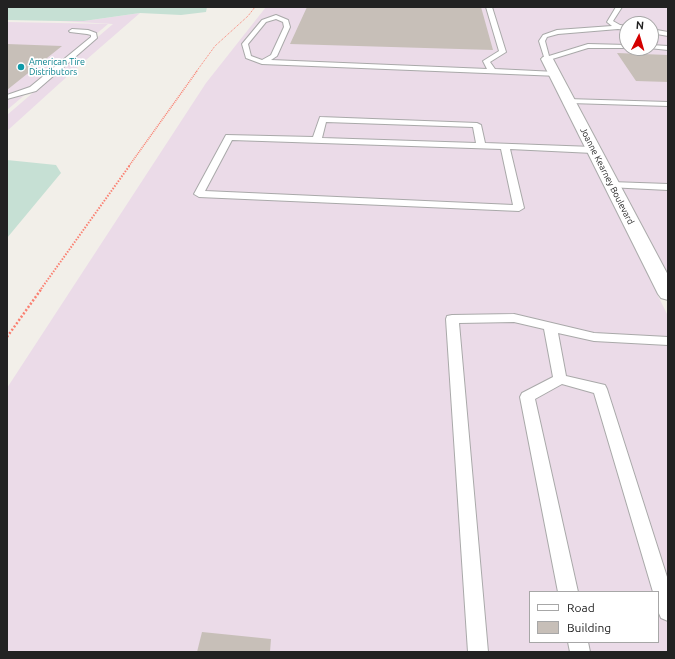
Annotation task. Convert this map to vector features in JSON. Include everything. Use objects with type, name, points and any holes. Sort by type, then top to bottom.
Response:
[{"type":"street","name":"Joanne Kearney Boulevard","points":[[547,59],[570,101],[593,150],[668,294]]},
{"type":"lane","points":[[489,7],[503,52],[486,61],[492,71]]},
{"type":"lane","points":[[618,27],[610,22],[619,7]]},
{"type":"lane","points":[[262,62],[274,56],[286,27],[286,21],[277,14],[264,21],[245,44],[248,57],[262,62],[556,74]]},
{"type":"lane","points":[[618,27],[557,32],[545,36],[542,41],[547,59],[588,46],[619,47]]},
{"type":"lane","points":[[7,97],[33,90],[94,38],[94,34],[88,32],[72,31]]},
{"type":"lane","points":[[570,101],[668,104]]},
{"type":"lane","points":[[317,140],[323,119],[477,125],[481,146]]},
{"type":"lane","points":[[505,146],[519,208],[199,194],[229,137],[505,146],[593,150]]},
{"type":"lane","points":[[611,185],[668,187]]},
{"type":"lane","points":[[478,652],[452,319],[514,318],[594,337],[668,341]]},
{"type":"lane","points":[[550,326],[560,379]]},
{"type":"lane","points":[[568,591],[527,397],[560,379],[600,389],[668,611]]},
{"type":"path","points":[[7,337],[215,46],[248,16],[255,7]]},
{"type":"shaded area","points":[[266,7],[668,7],[668,274],[552,57],[540,57],[668,316],[668,652],[7,652],[7,388],[206,83]]},
{"type":"shaded area","points":[[140,13],[7,131],[7,115],[113,24],[60,21],[84,21]]},
{"type":"shaded area","points":[[7,22],[108,24],[7,110]]},
{"type":"green space","points":[[7,7],[207,7],[206,12],[181,15],[140,13],[84,21],[60,21],[7,20]]},
{"type":"green space","points":[[7,160],[56,165],[61,173],[7,238]]},
{"type":"building","points":[[307,7],[481,7],[493,50],[290,44]]},
{"type":"building","name":"American Tire Distributors","points":[[7,44],[62,46],[7,90]]},
{"type":"building","points":[[668,55],[668,82],[636,81],[619,56]]},
{"type":"building","points":[[202,632],[271,639],[270,652],[197,652]]},
{"type":"place","name":"American Tire Distributors","points":[[21,67]]}]
